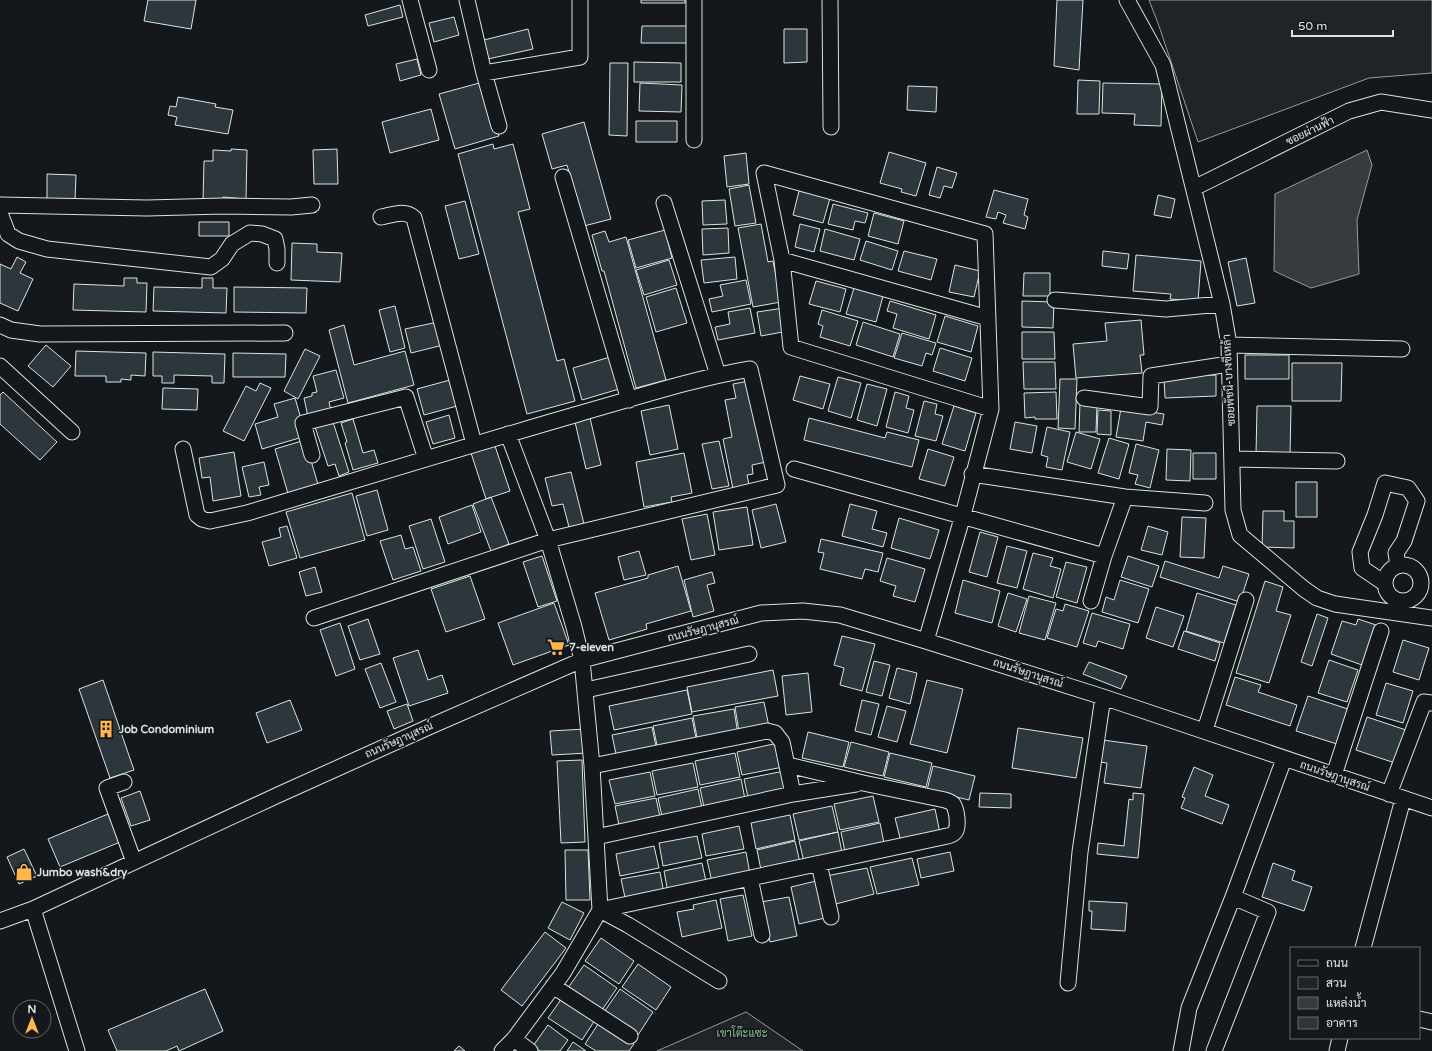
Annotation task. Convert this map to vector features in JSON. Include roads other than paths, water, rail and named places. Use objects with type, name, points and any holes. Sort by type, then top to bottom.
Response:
[{"type":"street","points":[[410,0],[429,70]]},
{"type":"street","points":[[467,0],[484,73],[499,126]]},
{"type":"street","points":[[484,73],[580,57],[580,0]]},
{"type":"street","points":[[694,0],[694,140]]},
{"type":"street","points":[[830,0],[831,127]]},
{"type":"street","name":"ซอยพัชนี-บางชีเหล้า","points":[[1127,0],[1163,65],[1222,304],[1229,344],[1233,510],[1240,535],[1304,589],[1317,598],[1335,604],[1385,610],[1404,605],[1432,618]]},
{"type":"street","name":"ซอยผ่านฟ้า","points":[[1194,188],[1349,111],[1381,102],[1432,110]]},
{"type":"street","points":[[926,641],[991,409],[985,234],[764,173],[782,260],[791,347],[991,409]]},
{"type":"street","points":[[564,177],[629,400]]},
{"type":"street","points":[[664,203],[718,375]]},
{"type":"street","points":[[0,205],[147,208],[223,206],[291,207],[312,205]]},
{"type":"street","points":[[0,213],[8,234],[19,241],[47,249],[211,267],[222,259],[232,244],[250,234],[262,234],[275,240],[277,249],[277,263]]},
{"type":"street","points":[[381,217],[402,213],[409,214],[414,218],[474,444]]},
{"type":"street","points":[[782,260],[988,318]]},
{"type":"street","points":[[1055,300],[1166,309],[1222,304]]},
{"type":"street","points":[[0,325],[11,330],[40,334],[285,333]]},
{"type":"street","points":[[1229,344],[1402,349]]},
{"type":"street","points":[[1084,398],[1150,407],[1151,376],[1229,364]]},
{"type":"street","points":[[0,366],[72,432]]},
{"type":"street","points":[[183,449],[198,515],[202,519],[210,521],[247,513],[508,434],[718,375],[750,369],[776,485],[548,540],[314,618]]},
{"type":"street","points":[[312,455],[303,423],[406,397],[426,459]]},
{"type":"street","points":[[502,1051],[514,1039],[554,986],[600,910],[592,766],[582,660],[574,627],[548,540],[508,434]]},
{"type":"street","points":[[1232,458],[1337,461]]},
{"type":"street","points":[[794,469],[1104,556]]},
{"type":"street","points":[[972,474],[1124,497],[1205,503]]},
{"type":"street","points":[[1384,583],[1362,568],[1360,552],[1375,515],[1385,483],[1408,488],[1417,501],[1404,541],[1396,553],[1398,565]]},
{"type":"street","points":[[1091,601],[1104,556],[1124,497]]},
{"type":"street","points":[[1398,565],[1410,566],[1418,574],[1421,586],[1416,596],[1404,605],[1388,594],[1384,583],[1389,572],[1398,565]]},
{"type":"street","points":[[1205,730],[1246,600]]},
{"type":"street","name":"ถนนรัษฎานุสรณ์","points":[[0,921],[34,909],[394,742],[582,660],[760,613],[803,611],[840,615],[1205,730],[1284,759],[1432,808]]},
{"type":"street","points":[[1334,775],[1381,631]]},
{"type":"street","points":[[586,690],[749,654]]},
{"type":"street","points":[[1068,983],[1080,852],[1103,697]]},
{"type":"street","points":[[1363,947],[1396,796],[1424,702],[1432,703]]},
{"type":"street","points":[[592,766],[766,731],[775,733],[779,736],[782,742],[793,794]]},
{"type":"street","points":[[1185,1050],[1189,1008],[1233,897],[1284,759]]},
{"type":"street","points":[[600,910],[943,837],[953,834],[957,829],[954,807],[951,802],[788,765]]},
{"type":"street","points":[[124,782],[107,788],[134,862]]},
{"type":"street","points":[[596,837],[793,794],[863,783]]},
{"type":"street","points":[[819,864],[831,917]]},
{"type":"street","points":[[750,878],[762,935]]},
{"type":"street","points":[[1214,1051],[1268,912],[1233,897]]},
{"type":"street","points":[[34,909],[77,1051]]},
{"type":"street","points":[[600,910],[628,925],[719,981]]},
{"type":"street","points":[[554,986],[630,1036]]},
{"type":"street","points":[[1420,1019],[1432,1022]]},
{"type":"street","points":[[514,1039],[530,1051]]},
{"type":"street","points":[[1337,1051],[1340,1039]]},
{"type":"water","points":[[1367,150],[1372,165],[1357,220],[1359,274],[1311,288],[1274,271],[1275,194]]},
{"type":"place","name":"7-eleven","points":[[556,647]]},
{"type":"place","name":"Job Condominium","points":[[106,729]]},
{"type":"place","name":"Jumbo wash&dry","points":[[24,872]]},
{"type":"park label","name":"เขาโต๊ะแซะ","points":[[742,1033]]}]
